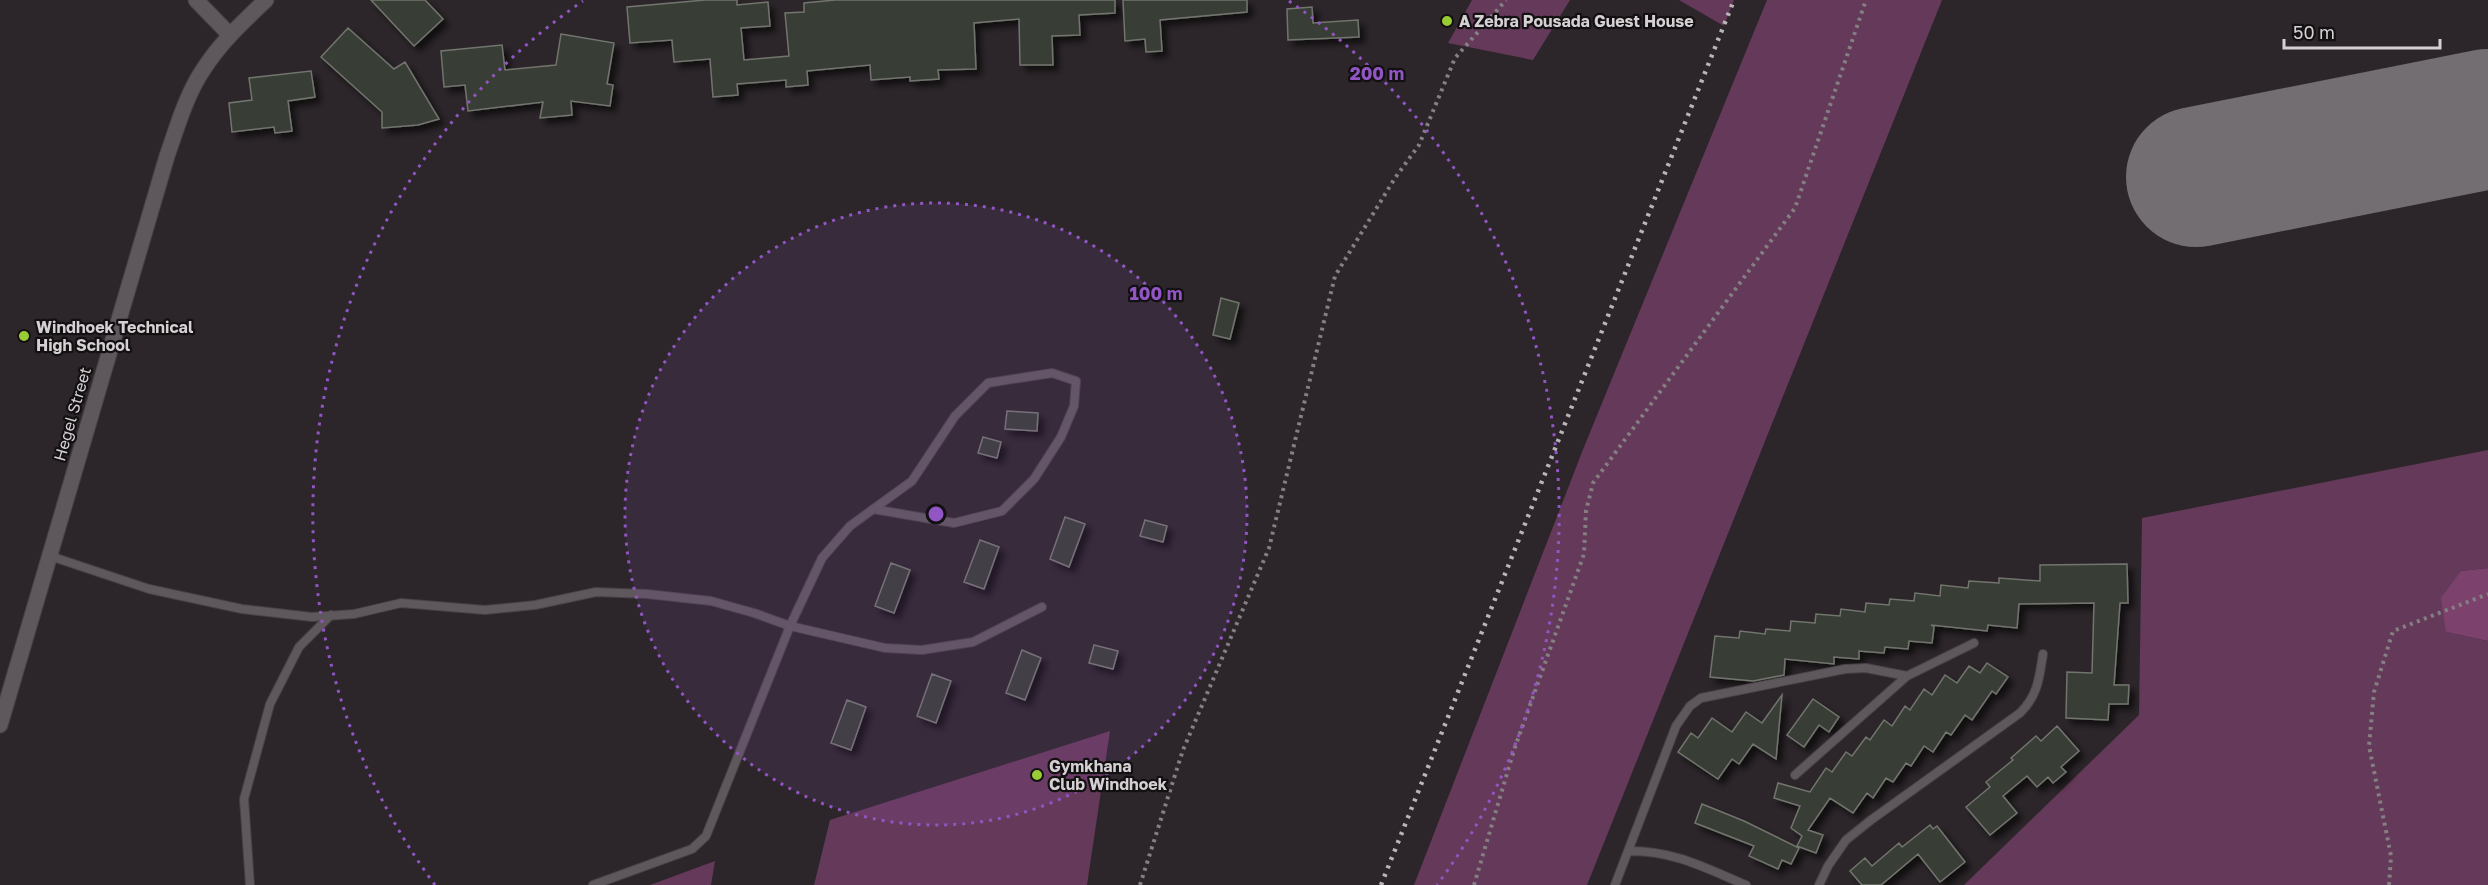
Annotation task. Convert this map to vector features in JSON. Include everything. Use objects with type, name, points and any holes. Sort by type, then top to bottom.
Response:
[{"type":"street","points":[[196,0],[230,35]]},
{"type":"street","name":"Hegel Street","points":[[0,725],[167,156],[182,112],[202,71],[230,35],[266,0]]},
{"type":"lane","points":[[593,885],[692,849],[706,836],[790,626],[822,558],[850,526],[873,509],[912,481],[955,416],[988,383],[1052,373],[1076,381],[1074,406],[1061,437],[1034,479],[1002,511],[954,523],[873,509]]},
{"type":"lane","points":[[50,556],[149,589],[242,609],[312,617],[354,614],[401,603],[484,610],[535,605],[596,591],[711,601],[790,626],[885,648],[922,650],[973,642],[1042,607]]},
{"type":"lane","points":[[250,885],[244,799],[270,704],[298,647],[331,615]]},
{"type":"lane","points":[[1795,775],[1907,676],[1974,643]]},
{"type":"lane","points":[[1819,885],[1827,866],[1846,840],[2020,713],[2032,701],[2043,654]]},
{"type":"lane","points":[[1615,885],[1630,852],[1676,726],[1690,706],[1701,698],[1845,669],[1866,668],[1907,676]]},
{"type":"lane","points":[[1630,852],[1655,851],[1677,856],[1746,885]]},
{"type":"path","points":[[1140,885],[1183,750],[1269,548],[1335,276],[1395,178],[1419,145],[1455,58],[1506,0]]},
{"type":"path","points":[[1474,885],[1514,750],[1584,554],[1586,511],[1593,483],[1795,207],[1866,0]]},
{"type":"path","points":[[2390,885],[2391,856],[2369,746],[2374,692],[2393,631],[2488,594]]},
{"type":"shaded area","points":[[1472,0],[1570,0],[1533,60],[1448,43]]},
{"type":"shaded area","points":[[1679,0],[1734,0],[1724,26]]},
{"type":"shaded area","points":[[1767,0],[1942,0],[1587,885],[1414,885],[1584,447]]},
{"type":"shaded area","points":[[2488,450],[2488,568],[2461,571],[2446,632],[2488,641],[2488,885],[1964,885],[2139,715],[2142,518]]},
{"type":"shaded area","points":[[2488,568],[2488,641],[2446,632],[2441,598],[2461,571]]},
{"type":"shaded area","name":"Gymkhana Club Windhoek","points":[[1110,731],[1087,885],[814,885],[830,820]]},
{"type":"shaded area","points":[[715,861],[711,885],[650,885]]},
{"type":"building","points":[[371,0],[425,0],[443,19],[414,46]]},
{"type":"building","points":[[705,0],[737,0],[737,5],[768,2],[770,26],[741,28],[744,60],[789,56],[785,13],[804,12],[804,3],[835,0],[1115,0],[1115,13],[1079,15],[1080,35],[1052,36],[1053,65],[1020,65],[1019,19],[974,23],[976,69],[938,70],[939,79],[910,81],[910,77],[871,80],[870,65],[807,71],[808,85],[786,87],[786,80],[737,84],[738,95],[713,97],[710,59],[674,62],[672,40],[630,43],[627,7]]},
{"type":"building","points":[[1123,0],[1247,0],[1247,12],[1160,20],[1162,51],[1146,52],[1145,39],[1125,41]]},
{"type":"building","points":[[1312,7],[1313,23],[1358,20],[1359,37],[1288,40],[1287,9]]},
{"type":"building","points":[[348,28],[394,69],[405,62],[439,119],[418,125],[382,128],[382,112],[321,57]]},
{"type":"building","points":[[561,34],[614,43],[607,84],[613,85],[610,106],[571,101],[572,115],[540,118],[543,102],[468,111],[465,85],[444,87],[441,51],[502,45],[505,70],[556,65]]},
{"type":"building","points":[[311,71],[315,97],[288,101],[292,131],[275,133],[274,127],[232,132],[229,103],[252,100],[249,78]]},
{"type":"building","points":[[1221,298],[1239,303],[1230,339],[1213,335]]},
{"type":"building","points":[[1007,411],[1038,413],[1037,431],[1005,429]]},
{"type":"building","points":[[983,437],[1001,442],[997,458],[978,453]]},
{"type":"building","points":[[1065,517],[1085,524],[1069,567],[1050,559]]},
{"type":"building","points":[[1145,520],[1167,526],[1163,542],[1140,536]]},
{"type":"building","points":[[980,540],[999,547],[984,589],[964,582]]},
{"type":"building","points":[[891,563],[910,570],[894,613],[875,606]]},
{"type":"building","points":[[2127,564],[2128,603],[2120,603],[2114,685],[2129,685],[2128,704],[2109,704],[2108,720],[2066,718],[2067,672],[2092,673],[2094,603],[2019,604],[2017,628],[1988,625],[1987,631],[1931,625],[1934,627],[1932,643],[1909,641],[1908,649],[1885,647],[1884,653],[1859,651],[1859,659],[1834,657],[1834,664],[1785,659],[1784,675],[1753,681],[1710,677],[1715,636],[1739,638],[1740,631],[1765,634],[1766,629],[1790,631],[1791,621],[1815,623],[1816,614],[1840,616],[1841,609],[1865,612],[1866,603],[1889,605],[1890,599],[1914,601],[1915,593],[1940,596],[1941,585],[1968,588],[1969,581],[1999,583],[1999,578],[2040,581],[2040,565]]},
{"type":"building","points":[[1094,645],[1118,651],[1113,669],[1089,663]]},
{"type":"building","points":[[1022,650],[1041,658],[1025,700],[1006,693]]},
{"type":"building","points":[[1987,663],[2008,677],[1996,694],[1992,691],[1972,720],[1965,715],[1951,735],[1946,732],[1933,752],[1924,746],[1911,766],[1906,763],[1893,782],[1886,778],[1873,798],[1867,793],[1853,813],[1830,798],[1808,830],[1823,835],[1816,853],[1797,846],[1802,836],[1791,828],[1800,806],[1774,798],[1778,783],[1810,792],[1826,768],[1832,772],[1846,752],[1852,756],[1866,737],[1870,740],[1884,720],[1892,726],[1905,706],[1910,710],[1924,689],[1932,695],[1945,675],[1957,683],[1969,666],[1980,673]]},
{"type":"building","points":[[932,674],[951,681],[936,723],[917,716]]},
{"type":"building","points":[[1782,695],[1776,759],[1753,744],[1739,764],[1732,759],[1718,779],[1678,752],[1691,733],[1698,738],[1712,718],[1732,732],[1746,712],[1762,723]]},
{"type":"building","points":[[1813,699],[1839,717],[1829,732],[1819,725],[1804,747],[1787,735]]},
{"type":"building","points":[[847,700],[866,707],[851,750],[831,743]]},
{"type":"building","points":[[2057,726],[2079,751],[2061,767],[2066,772],[2053,783],[2048,777],[2037,787],[2027,776],[2003,796],[2017,813],[1990,835],[1966,807],[1990,787],[1986,782],[2013,760],[2011,758],[2036,736],[2041,741]]},
{"type":"building","points":[[1702,804],[1744,821],[1799,848],[1791,864],[1782,860],[1778,869],[1749,856],[1754,846],[1695,823]]},
{"type":"building","points":[[1930,825],[1933,829],[1937,826],[1965,862],[1940,882],[1918,854],[1881,885],[1862,885],[1850,871],[1865,858],[1872,866],[1899,843],[1902,847]]},
{"type":"runway","points":[[2196,177],[2488,119]]},
{"type":"railway","points":[[1381,885],[1734,0]]},
{"type":"place","name":"A Zebra Pousada Guest House","points":[[1447,21]]},
{"type":"place","name":"Windhoek Technical High School","points":[[24,336]]},
{"type":"place","name":"Gymkhana Club Windhoek","points":[[1037,775]]}]
